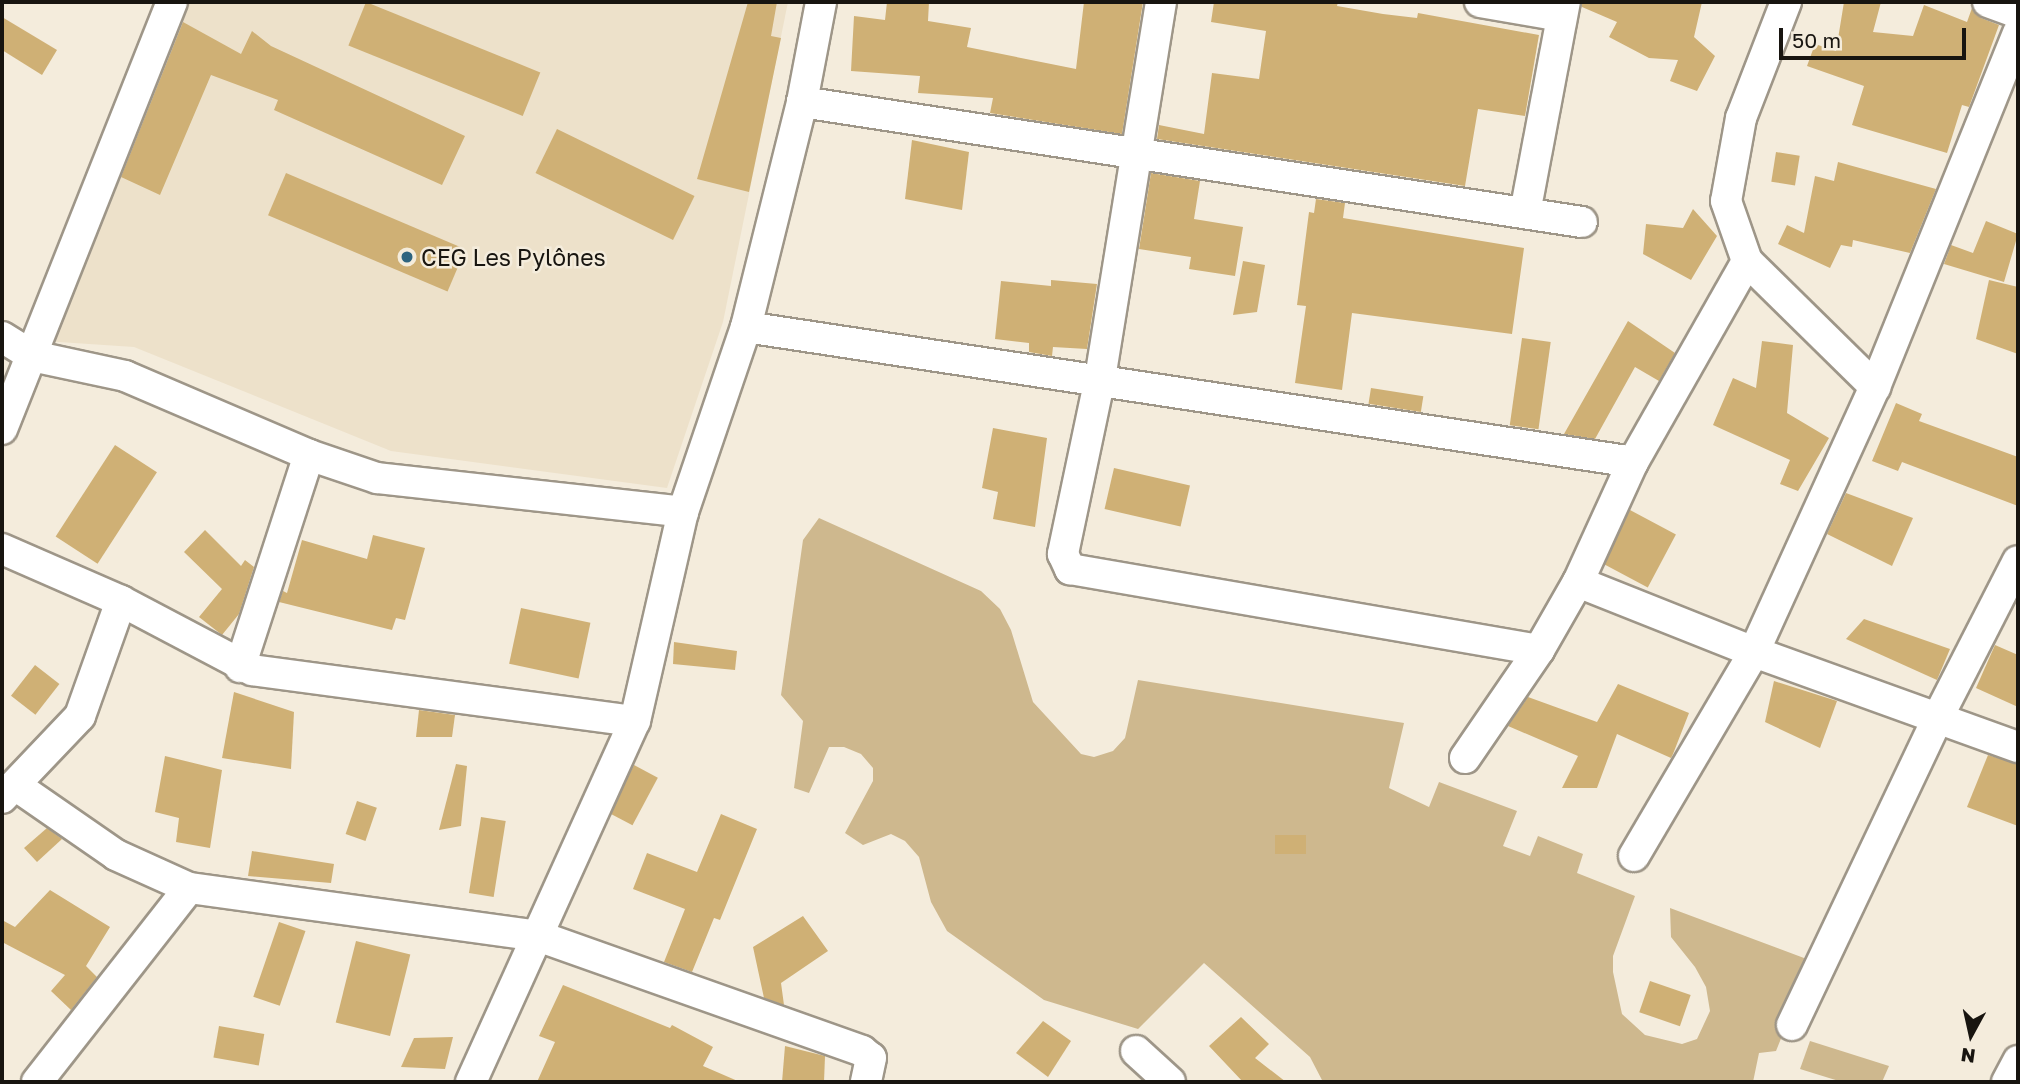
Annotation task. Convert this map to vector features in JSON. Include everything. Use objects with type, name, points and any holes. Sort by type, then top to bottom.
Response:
[{"type":"street","points":[[2,429],[172,2]]},
{"type":"street","points":[[471,1082],[635,720],[682,513],[746,327],[802,102],[821,2]]},
{"type":"street","points":[[1161,2],[1100,378],[1063,554],[1070,569],[1539,650]]},
{"type":"street","points":[[1480,2],[1563,9],[1525,214]]},
{"type":"street","points":[[1786,2],[1741,118],[1729,170],[1726,201],[1747,261],[1875,387]]},
{"type":"street","points":[[1988,2],[2018,13]]},
{"type":"street","points":[[1634,856],[1754,652],[1875,387],[2018,33]]},
{"type":"street","points":[[802,102],[1582,222]]},
{"type":"street","points":[[1465,758],[1539,650],[1578,582],[1633,462],[1747,261]]},
{"type":"street","points":[[746,327],[1100,378],[1633,462]]},
{"type":"street","points":[[2,337],[32,356],[125,376],[309,455],[377,478],[682,513]]},
{"type":"street","points":[[240,667],[309,455]]},
{"type":"street","points":[[2,549],[121,601],[240,667],[635,720]]},
{"type":"street","points":[[1792,1025],[1938,717],[2018,561]]},
{"type":"street","points":[[1578,582],[1754,652],[2018,747]]},
{"type":"street","points":[[121,601],[80,716],[8,791],[116,855],[189,888],[538,936],[862,1051],[871,1058],[866,1082]]},
{"type":"street","points":[[37,1082],[189,888]]},
{"type":"street","points":[[1136,1051],[1170,1082]]},
{"type":"shaded area","name":"CEG Les Pylônes","points":[[186,2],[788,2],[723,322],[667,488],[391,451],[134,347],[44,341]]},
{"type":"shaded area","points":[[819,518],[981,591],[1000,609],[1011,630],[1033,702],[1081,754],[1094,757],[1113,751],[1125,738],[1138,680],[1404,723],[1389,788],[1429,807],[1439,782],[1517,811],[1503,846],[1530,856],[1538,836],[1583,854],[1577,873],[1635,896],[1613,956],[1613,972],[1622,1014],[1645,1035],[1682,1044],[1697,1039],[1710,1011],[1706,987],[1695,967],[1671,937],[1670,908],[1812,961],[1776,1051],[1759,1053],[1753,1082],[1323,1082],[1310,1057],[1204,963],[1138,1029],[1044,1000],[947,931],[931,902],[919,857],[905,841],[891,834],[863,845],[845,833],[873,781],[873,768],[861,754],[844,747],[829,747],[809,793],[794,788],[803,721],[781,695],[803,540]]},
{"type":"shaded area","points":[[1810,1041],[1889,1066],[1882,1082],[1842,1082],[1800,1069]]},
{"type":"building","points":[[366,2],[540,72],[523,116],[348,46]]},
{"type":"building","points":[[748,2],[777,2],[771,36],[781,38],[749,192],[697,179]]},
{"type":"building","points":[[887,2],[929,2],[928,21],[971,28],[967,47],[1076,69],[1084,2],[1143,2],[1122,134],[990,113],[993,98],[918,93],[920,76],[851,71],[854,16],[885,20]]},
{"type":"building","points":[[1214,2],[1338,2],[1337,6],[1383,14],[1417,18],[1418,13],[1539,35],[1525,116],[1478,109],[1465,186],[1157,139],[1159,125],[1204,134],[1212,73],[1259,79],[1266,31],[1211,22]]},
{"type":"building","points":[[1582,2],[1702,2],[1694,37],[1715,56],[1697,91],[1670,81],[1678,60],[1649,58],[1609,37],[1617,22],[1582,7]]},
{"type":"building","points":[[1844,2],[1881,2],[1873,32],[1913,36],[1924,5],[1967,22],[1972,8],[1981,18],[1999,25],[1969,107],[1962,105],[1947,153],[1852,125],[1864,86],[1807,66],[1815,44],[1836,51]]},
{"type":"building","points":[[2,17],[57,50],[42,75],[2,50]]},
{"type":"building","points":[[183,22],[241,54],[252,31],[271,46],[465,136],[442,185],[274,110],[278,100],[211,75],[160,195],[121,177]]},
{"type":"building","points":[[557,129],[695,196],[673,240],[536,173]]},
{"type":"building","points":[[912,140],[969,152],[962,210],[905,199]]},
{"type":"building","points":[[1776,152],[1800,156],[1795,185],[1771,182]]},
{"type":"building","points":[[1838,162],[1936,189],[1910,253],[1853,240],[1852,247],[1841,245],[1830,268],[1778,244],[1787,225],[1804,233],[1815,176],[1834,181]]},
{"type":"building","points":[[286,173],[465,249],[448,292],[268,215]]},
{"type":"building","points":[[1151,173],[1200,181],[1194,219],[1243,227],[1235,276],[1189,269],[1191,257],[1139,249]]},
{"type":"building","points":[[1316,199],[1345,203],[1343,218],[1524,248],[1512,334],[1352,313],[1342,390],[1295,383],[1306,306],[1297,305],[1309,212],[1314,213]]},
{"type":"building","points":[[1693,209],[1717,236],[1691,280],[1643,254],[1646,224],[1683,228]]},
{"type":"building","points":[[1986,221],[2018,234],[2004,282],[1944,264],[1951,245],[1973,253]]},
{"type":"building","points":[[1243,261],[1265,265],[1257,312],[1233,315]]},
{"type":"building","points":[[1051,280],[1097,284],[1087,349],[1053,347],[1052,356],[1029,352],[1029,343],[995,339],[1001,281],[1051,286]]},
{"type":"building","points":[[1989,280],[2018,287],[2018,354],[1976,339]]},
{"type":"building","points":[[1628,321],[1675,353],[1659,381],[1635,367],[1595,439],[1564,434]]},
{"type":"building","points":[[1522,338],[1551,342],[1538,429],[1510,425]]},
{"type":"building","points":[[1762,341],[1793,345],[1787,413],[1829,438],[1798,491],[1780,484],[1790,460],[1713,425],[1733,378],[1756,388]]},
{"type":"building","points":[[1371,388],[1423,396],[1421,412],[1368,404]]},
{"type":"building","points":[[1896,403],[1922,414],[1919,421],[2018,457],[2018,506],[1902,462],[1898,471],[1872,461]]},
{"type":"building","points":[[993,428],[1047,438],[1035,527],[993,519],[998,492],[982,488]]},
{"type":"building","points":[[115,445],[157,472],[98,564],[56,536]]},
{"type":"building","points":[[1114,468],[1190,486],[1181,526],[1105,509]]},
{"type":"building","points":[[1846,493],[1913,518],[1892,566],[1827,534]]},
{"type":"building","points":[[1630,510],[1676,534],[1648,587],[1602,563]]},
{"type":"building","points":[[205,530],[241,566],[245,560],[254,567],[239,614],[222,635],[199,617],[222,589],[184,552]]},
{"type":"building","points":[[373,535],[425,548],[405,620],[396,618],[392,630],[279,602],[283,591],[287,593],[302,540],[367,559]]},
{"type":"building","points":[[521,608],[590,623],[579,679],[509,664]]},
{"type":"building","points":[[1864,619],[1950,649],[1937,680],[1846,639]]},
{"type":"building","points":[[674,642],[737,651],[735,670],[673,664]]},
{"type":"building","points":[[1995,645],[2018,655],[2018,707],[1976,688]]},
{"type":"building","points":[[35,665],[59,684],[35,715],[11,696]]},
{"type":"building","points":[[1774,681],[1837,701],[1820,748],[1765,722]]},
{"type":"building","points":[[1618,684],[1689,713],[1671,758],[1617,734],[1597,788],[1562,788],[1578,756],[1508,726],[1528,697],[1597,722]]},
{"type":"building","points":[[234,692],[294,712],[291,769],[222,758]]},
{"type":"building","points":[[419,710],[455,715],[452,737],[416,737]]},
{"type":"building","points":[[1988,755],[2018,764],[2018,826],[1967,807]]},
{"type":"building","points":[[165,756],[222,770],[210,848],[176,842],[179,818],[155,812]]},
{"type":"building","points":[[456,764],[467,766],[461,826],[439,830]]},
{"type":"building","points":[[634,765],[658,778],[632,825],[609,813]]},
{"type":"building","points":[[357,801],[377,808],[365,841],[346,834]]},
{"type":"building","points":[[721,814],[757,829],[720,920],[714,918],[692,972],[664,962],[685,909],[633,889],[647,853],[697,872]]},
{"type":"building","points":[[481,817],[506,821],[494,897],[469,893]]},
{"type":"building","points":[[47,828],[62,839],[37,862],[24,848]]},
{"type":"building","points":[[1275,835],[1306,835],[1306,854],[1275,854]]},
{"type":"building","points":[[252,851],[334,864],[331,883],[248,876]]},
{"type":"building","points":[[50,890],[110,927],[86,966],[97,977],[71,1010],[51,991],[65,975],[2,942],[2,920],[15,927]]},
{"type":"building","points":[[803,916],[828,951],[781,983],[784,1005],[764,998],[753,947]]},
{"type":"building","points":[[279,922],[305,931],[280,1006],[253,997]]},
{"type":"building","points":[[356,941],[410,955],[390,1036],[336,1023]]},
{"type":"building","points":[[1650,981],[1691,995],[1680,1026],[1639,1012]]},
{"type":"building","points":[[563,985],[670,1028],[672,1025],[713,1047],[703,1066],[740,1082],[537,1082],[555,1042],[539,1036]]},
{"type":"building","points":[[1241,1017],[1269,1044],[1255,1058],[1286,1082],[1243,1082],[1209,1046]]},
{"type":"building","points":[[1043,1021],[1071,1041],[1048,1077],[1016,1053]]},
{"type":"building","points":[[219,1026],[264,1034],[259,1066],[213,1058]]},
{"type":"building","points":[[453,1037],[445,1069],[401,1067],[414,1038]]},
{"type":"building","points":[[785,1046],[825,1056],[824,1082],[782,1082]]},
{"type":"place","name":"CEG Les Pylônes","points":[[407,257]]}]
